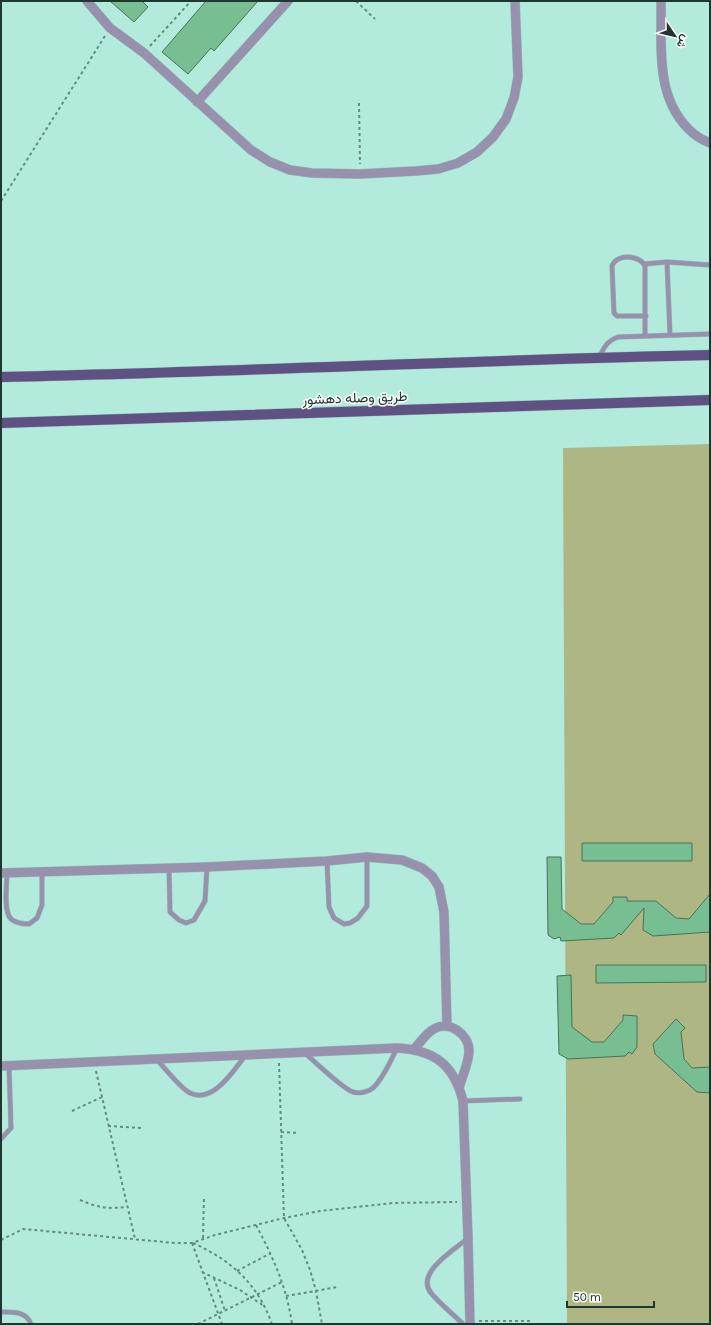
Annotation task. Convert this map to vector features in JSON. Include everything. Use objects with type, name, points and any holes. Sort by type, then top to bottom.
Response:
[{"type":"main road","points":[[1,377],[599,358],[710,356]]},
{"type":"main road","name":"طريق وصله دهشور","points":[[1,423],[710,400]]},
{"type":"street","points":[[87,1],[110,28],[144,53],[251,150],[270,162],[290,170],[312,173],[360,174],[438,169],[458,163],[477,152],[493,137],[506,119],[514,98],[518,77],[515,1]]},
{"type":"street","points":[[197,102],[288,1]]},
{"type":"street","points":[[660,1],[662,75],[668,98],[678,118],[694,134],[710,144]]},
{"type":"street","points":[[4,873],[207,867],[327,861],[367,857],[402,860],[422,868],[432,876],[439,887],[444,912],[447,1026]]},
{"type":"street","points":[[414,1049],[433,1029],[440,1026],[455,1028],[461,1032],[469,1045],[469,1052],[459,1088]]},
{"type":"street","points":[[5,1066],[397,1048],[414,1049],[428,1054],[442,1062],[452,1074],[459,1088],[463,1101],[468,1239],[467,1323]]},
{"type":"lane","points":[[645,336],[646,316],[646,269],[644,264],[637,258],[618,258],[613,263],[612,269],[615,314],[617,316],[646,316]]},
{"type":"lane","points":[[667,262],[670,335]]},
{"type":"lane","points":[[644,264],[667,262],[710,265]]},
{"type":"lane","points":[[599,358],[604,346],[611,340],[618,337],[710,334]]},
{"type":"lane","points":[[327,861],[329,907],[334,918],[344,924],[350,923],[358,918],[367,906],[367,857]]},
{"type":"lane","points":[[169,868],[170,912],[179,920],[186,923],[194,920],[205,901],[207,867]]},
{"type":"lane","points":[[4,873],[7,910],[11,919],[20,924],[29,924],[37,918],[42,904],[42,872]]},
{"type":"lane","points":[[304,1052],[343,1086],[352,1092],[362,1093],[372,1089],[379,1080],[397,1048]]},
{"type":"lane","points":[[156,1059],[190,1093],[201,1095],[212,1092],[216,1089],[246,1055]]},
{"type":"lane","points":[[1,1140],[11,1128],[5,1066]]},
{"type":"lane","points":[[463,1101],[520,1099]]},
{"type":"lane","points":[[467,1323],[430,1292],[427,1282],[430,1271],[468,1239]]},
{"type":"lane","points":[[1,1312],[15,1312],[23,1314],[31,1324]]},
{"type":"path","points":[[144,53],[191,1]]},
{"type":"path","points":[[356,1],[375,20]]},
{"type":"path","points":[[1,201],[110,28]]},
{"type":"path","points":[[359,103],[360,174]]},
{"type":"path","points":[[278,1054],[284,1218],[302,1250],[316,1291],[322,1324]]},
{"type":"path","points":[[94,1062],[135,1239]]},
{"type":"path","points":[[72,1111],[102,1097]]},
{"type":"path","points":[[108,1126],[142,1128]]},
{"type":"path","points":[[281,1132],[299,1133]]},
{"type":"path","points":[[203,1239],[204,1196]]},
{"type":"path","points":[[80,1200],[95,1206],[111,1208],[127,1207]]},
{"type":"path","points":[[1,1240],[23,1230],[175,1243],[192,1242],[284,1218],[320,1211],[386,1204],[466,1202]]},
{"type":"path","points":[[256,1225],[271,1253],[282,1282],[292,1324]]},
{"type":"path","points":[[192,1242],[212,1252],[230,1264],[246,1278],[266,1308],[272,1324]]},
{"type":"path","points":[[192,1242],[222,1324]]},
{"type":"path","points":[[237,1271],[271,1253]]},
{"type":"path","points":[[202,1272],[252,1297],[266,1308]]},
{"type":"path","points":[[214,1277],[225,1311]]},
{"type":"path","points":[[198,1324],[282,1282]]},
{"type":"path","points":[[286,1296],[338,1287]]},
{"type":"path","points":[[467,1323],[534,1321]]},
{"type":"green space","points":[[710,444],[710,1324],[567,1324],[563,448]]},
{"type":"building","points":[[110,1],[142,1],[148,7],[134,22]]},
{"type":"building","points":[[206,1],[258,1],[214,51],[211,48],[188,74],[162,52]]},
{"type":"building","points":[[582,843],[692,843],[692,861],[582,861]]},
{"type":"building","points":[[547,857],[561,857],[562,909],[581,924],[594,924],[613,902],[613,897],[627,897],[627,901],[656,901],[676,918],[689,919],[710,894],[710,932],[653,936],[643,930],[644,908],[621,935],[619,933],[614,938],[561,941],[560,937],[554,939],[548,935]]},
{"type":"building","points":[[596,965],[706,965],[706,982],[596,983]]},
{"type":"building","points":[[571,975],[572,1027],[592,1042],[604,1042],[623,1020],[623,1015],[637,1016],[637,1047],[632,1054],[629,1052],[625,1056],[568,1059],[559,1054],[557,976]]},
{"type":"building","points":[[676,1019],[685,1028],[681,1032],[684,1059],[692,1068],[710,1067],[710,1093],[697,1092],[655,1054],[653,1044]]}]
